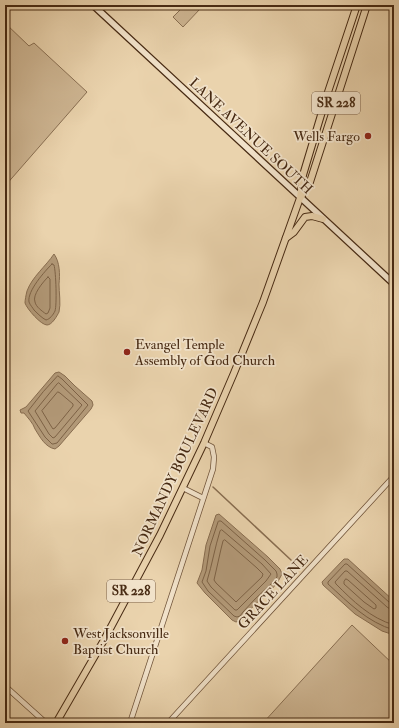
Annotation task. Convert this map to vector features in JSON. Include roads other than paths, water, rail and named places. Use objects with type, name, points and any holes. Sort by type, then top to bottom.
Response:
[{"type":"main road","name":"LANE AVENUE SOUTH","points":[[93,5],[394,284]]},
{"type":"main road","name":"NORMANDY BOULEVARD","points":[[56,723],[114,622],[160,535],[204,443],[234,373],[260,308],[300,198],[304,170],[356,5]]},
{"type":"main road","name":"NORMANDY BOULEVARD","points":[[300,198],[310,182],[367,5]]},
{"type":"main road","points":[[286,238],[294,232],[302,219],[305,217],[312,216],[323,219]]},
{"type":"street","points":[[130,723],[212,468],[214,457],[212,447],[204,443]]},
{"type":"street","name":"GRACE LANE","points":[[168,723],[394,476]]},
{"type":"street","points":[[183,488],[203,498]]},
{"type":"street","points":[[5,686],[46,723]]},
{"type":"water","points":[[54,254],[59,269],[60,309],[51,324],[47,325],[31,313],[26,306],[25,300],[27,291],[32,281]]},
{"type":"water","points":[[59,372],[92,401],[93,405],[55,449],[48,446],[43,441],[33,425],[24,413],[21,413],[20,410],[26,407],[55,373]]},
{"type":"water","points":[[219,514],[268,557],[280,569],[282,574],[274,587],[252,607],[243,619],[236,622],[232,620],[205,593],[197,583],[202,570],[206,545],[216,515]]},
{"type":"water","points":[[344,559],[348,559],[394,601],[394,635],[382,631],[355,614],[323,585],[322,582]]},
{"type":"waterway","points":[[213,487],[291,560]]},
{"type":"place","name":"Wells Fargo","points":[[368,136]]},
{"type":"place","name":"Evangel Temple Assembly of God Church","points":[[127,352]]},
{"type":"place","name":"West Jacksonville Baptist Church","points":[[65,641]]}]
